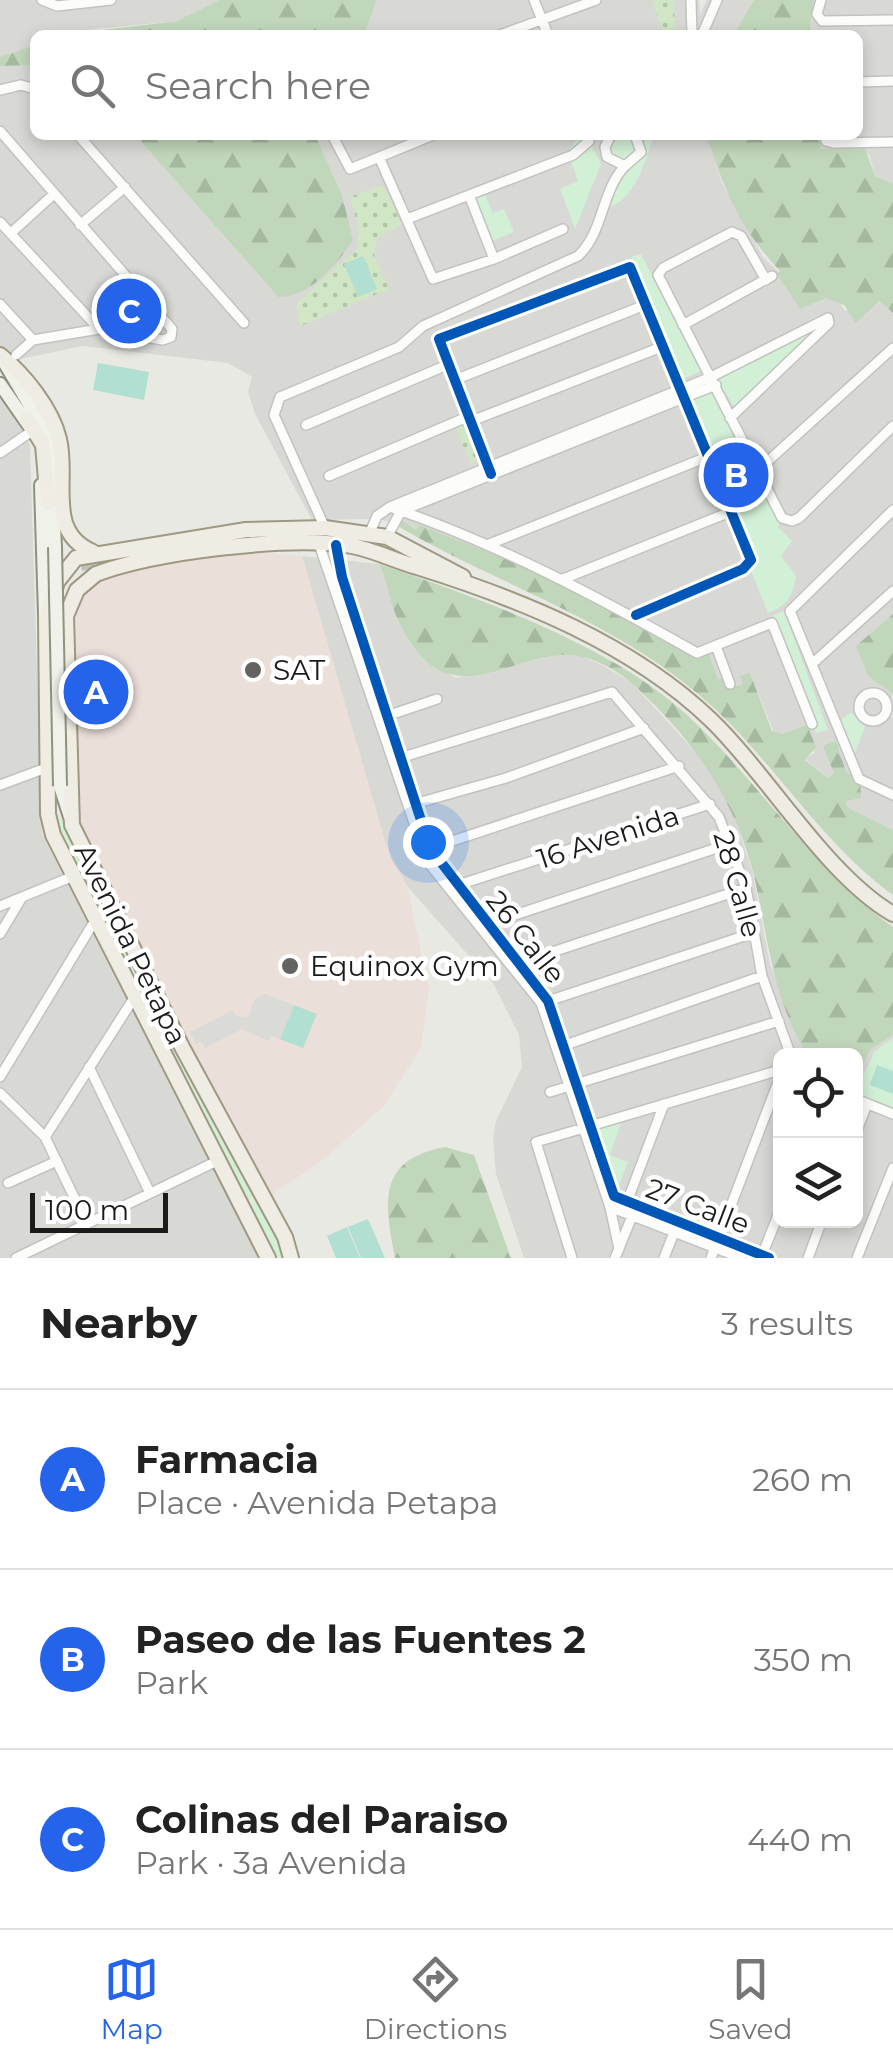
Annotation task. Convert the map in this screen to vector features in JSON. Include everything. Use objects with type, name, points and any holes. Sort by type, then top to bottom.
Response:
[{"type":"main road","points":[[5,357],[54,424],[62,458],[65,529],[78,544],[94,552]]},
{"type":"main road","points":[[5,357],[43,422],[52,448],[60,786],[70,820]]},
{"type":"main road","points":[[0,384],[43,445],[48,503]]},
{"type":"main road","points":[[30,425],[39,454],[46,618]]},
{"type":"main road","points":[[89,579],[74,572],[76,558],[246,530],[326,528],[386,537],[472,583],[580,632],[670,684],[732,741],[858,886],[893,914]]},
{"type":"main road","points":[[353,546],[358,542],[380,544],[386,537]]},
{"type":"main road","points":[[240,539],[353,546],[472,583]]},
{"type":"main road","points":[[50,602],[60,600],[69,606],[89,579],[152,562],[281,544]]},
{"type":"main road","name":"Avenida Petapa","points":[[76,558],[60,578],[46,618],[49,821],[94,922],[268,1258]]},
{"type":"main road","name":"Avenida Petapa","points":[[69,606],[65,624],[70,820],[152,988],[279,1226],[291,1258]]},
{"type":"main road","points":[[134,998],[152,988]]},
{"type":"street","points":[[45,3],[111,0]]},
{"type":"street","points":[[534,0],[546,30]]},
{"type":"street","points":[[514,30],[596,0]]},
{"type":"street","points":[[691,0],[692,30]]},
{"type":"street","points":[[704,30],[717,0]]},
{"type":"street","points":[[821,0],[818,14],[822,21],[893,20]]},
{"type":"street","points":[[863,82],[893,81]]},
{"type":"street","points":[[0,90],[21,85],[30,88]]},
{"type":"street","points":[[0,131],[171,326],[170,337],[163,340],[98,329],[33,340],[5,357]]},
{"type":"street","points":[[83,140],[244,323]]},
{"type":"street","points":[[334,140],[347,168],[421,140]]},
{"type":"street","points":[[407,219],[573,154],[586,140]]},
{"type":"street","points":[[608,140],[614,177]]},
{"type":"street","points":[[326,528],[274,416],[280,397],[399,347],[423,326],[578,256],[590,243],[614,177],[640,152],[638,140]]},
{"type":"street","points":[[826,140],[835,144],[893,142]]},
{"type":"street","points":[[379,157],[432,278],[442,279],[563,228]]},
{"type":"street","points":[[612,163],[626,166]]},
{"type":"street","points":[[80,225],[124,186]]},
{"type":"street","points":[[11,234],[54,194]]},
{"type":"street","points":[[469,195],[494,259]]},
{"type":"street","points":[[0,222],[98,329]]},
{"type":"street","points":[[683,325],[769,278],[735,232],[680,259],[658,275],[683,325],[713,381],[757,471],[782,518],[792,522],[893,426]]},
{"type":"street","points":[[490,470],[452,381],[439,338],[631,268],[750,560],[749,565],[636,615]]},
{"type":"street","points":[[0,304],[33,340]]},
{"type":"street","points":[[452,381],[645,305]]},
{"type":"street","points":[[370,532],[376,516],[713,381],[822,318],[830,321],[730,418]]},
{"type":"street","points":[[329,476],[664,346]]},
{"type":"street","points":[[757,471],[893,348]]},
{"type":"street","points":[[306,425],[447,365]]},
{"type":"street","points":[[0,453],[30,425]]},
{"type":"street","points":[[486,546],[707,457]]},
{"type":"street","points":[[396,509],[563,579],[636,615],[695,652],[773,624],[812,724]]},
{"type":"street","points":[[386,537],[396,509]]},
{"type":"street","points":[[893,510],[791,608],[859,779],[893,795]]},
{"type":"street","points":[[563,579],[730,512]]},
{"type":"street","name":"26 Calle","points":[[319,544],[384,717]]},
{"type":"street","name":"26 Calle","points":[[336,545],[342,577],[426,849],[544,1002],[610,1207],[617,1253]]},
{"type":"street","points":[[812,664],[893,590]]},
{"type":"street","points":[[716,646],[730,684]]},
{"type":"street","name":"28 Calle","points":[[397,759],[606,691],[679,766],[710,804],[732,843],[746,888],[762,976],[788,1048]]},
{"type":"street","points":[[859,710],[861,698],[869,693],[882,695],[890,707],[880,719]]},
{"type":"street","points":[[384,717],[437,699]]},
{"type":"street","points":[[835,713],[859,710]]},
{"type":"street","points":[[859,710],[868,720],[880,719],[891,727]]},
{"type":"street","points":[[412,804],[506,778],[644,728]]},
{"type":"street","points":[[426,849],[679,766]]},
{"type":"street","points":[[0,785],[46,768]]},
{"type":"street","name":"16 Avenida","points":[[452,887],[710,804]]},
{"type":"street","points":[[484,925],[732,843]]},
{"type":"street","points":[[0,906],[72,877]]},
{"type":"street","points":[[517,963],[746,888]]},
{"type":"street","points":[[0,934],[21,899]]},
{"type":"street","points":[[0,1077],[94,922]]},
{"type":"street","points":[[544,1002],[753,933]]},
{"type":"street","points":[[560,1047],[762,976]]},
{"type":"street","points":[[46,1137],[134,998]]},
{"type":"street","points":[[550,1092],[778,1021]]},
{"type":"street","points":[[89,1068],[150,1194]]},
{"type":"street","points":[[572,1258],[536,1142],[773,1073]]},
{"type":"street","points":[[0,1093],[46,1137],[87,1224]]},
{"type":"street","points":[[715,1248],[773,1093]]},
{"type":"street","points":[[863,1102],[893,1114]]},
{"type":"street","points":[[617,1253],[664,1104]]},
{"type":"street","points":[[863,1113],[866,1104]]},
{"type":"street","name":"26 Calle","points":[[585,1127],[613,1194]]},
{"type":"street","points":[[8,1182],[57,1161]]},
{"type":"street","points":[[16,1258],[217,1161]]},
{"type":"street","points":[[856,1258],[893,1168]]},
{"type":"street","name":"27 Calle","points":[[613,1194],[632,1208],[741,1258]]},
{"type":"street","name":"27 Calle","points":[[610,1207],[632,1208]]},
{"type":"street","points":[[664,1258],[676,1227]]},
{"type":"street","points":[[764,1257],[774,1228]]},
{"type":"street","points":[[808,1258],[819,1228]]},
{"type":"street","name":"27 Calle","points":[[715,1248],[764,1257]]},
{"type":"shaded area","points":[[0,0],[219,0],[177,21],[86,30],[30,30],[30,47],[0,57]]},
{"type":"shaded area","points":[[377,0],[699,0],[700,14],[707,0],[754,0],[736,30],[366,30]]},
{"type":"shaded area","points":[[814,0],[893,0],[893,184],[875,176],[869,154],[821,149],[820,140],[863,140],[863,30],[810,30]]},
{"type":"shaded area","points":[[30,65],[30,140],[139,140],[278,297],[342,195],[317,140],[708,140],[723,185],[763,257],[811,303],[826,298],[838,300],[845,311],[879,301],[893,313],[893,614],[872,632],[860,655],[870,678],[883,683],[893,694],[888,714],[893,717],[893,830],[847,807],[846,800],[860,779],[832,767],[834,774],[828,778],[805,759],[815,752],[782,734],[775,735],[750,673],[743,684],[732,687],[719,681],[709,665],[666,641],[499,556],[419,525],[416,530],[378,519],[312,520],[255,414],[248,392],[252,377],[228,363],[83,346],[0,363],[0,66]]},
{"type":"shaded area","points":[[0,399],[23,425],[30,446],[42,834],[216,1176],[253,1239],[258,1258],[0,1258]]},
{"type":"shaded area","points":[[261,553],[302,556],[386,845],[407,886],[429,988],[421,1048],[384,1106],[323,1160],[269,1197],[83,841],[69,621],[77,600],[108,576],[195,558]]},
{"type":"shaded area","points":[[302,556],[379,564],[401,627],[435,667],[456,678],[562,654],[581,656],[602,665],[631,682],[713,771],[730,804],[752,870],[770,964],[805,1048],[773,1048],[773,1228],[863,1228],[863,1064],[870,1050],[893,1035],[893,1258],[524,1258],[496,1174],[493,1139],[496,1121],[522,1067],[519,1035],[493,983],[407,886],[386,845]]},
{"type":"shaded area","points":[[265,994],[294,1005],[280,1039],[272,1036],[269,1041],[243,1030],[242,1023],[242,1029],[205,1048],[201,1041],[196,1044],[190,1032],[233,1010],[236,1016],[248,1017],[255,999]]},
{"type":"green space","points":[[219,0],[377,0],[366,30],[103,30],[177,21]]},
{"type":"green space","points":[[652,0],[673,0],[676,30],[662,30]]},
{"type":"green space","points":[[754,0],[814,0],[810,30],[736,30]]},
{"type":"green space","points":[[30,47],[30,65],[0,66],[0,57]]},
{"type":"green space","points":[[139,140],[317,140],[342,195],[353,241],[311,286],[278,297]]},
{"type":"green space","points":[[576,140],[585,140],[601,164],[575,229],[560,189],[578,181],[568,152]]},
{"type":"green space","points":[[637,140],[634,161],[613,162],[607,142]]},
{"type":"green space","points":[[645,140],[652,140],[632,188],[617,204],[607,208],[619,169],[638,163]]},
{"type":"green space","points":[[708,140],[820,140],[821,149],[865,148],[875,176],[893,184],[893,313],[879,301],[856,323],[844,305],[826,298],[800,309],[777,274],[780,271],[735,208]]},
{"type":"green space","points":[[383,185],[402,224],[377,238],[374,256],[389,289],[300,326],[296,304],[357,249],[359,230],[350,197]]},
{"type":"green space","points":[[482,188],[493,213],[504,209],[514,232],[487,243],[466,195]]},
{"type":"green space","points":[[641,254],[701,371],[680,380],[631,257]]},
{"type":"green space","points":[[363,256],[377,289],[358,297],[344,264]]},
{"type":"green space","points":[[131,288],[164,325],[161,330],[96,319]]},
{"type":"green space","points":[[819,315],[824,319],[734,407],[716,378]]},
{"type":"green space","points":[[98,363],[149,372],[144,400],[93,390]]},
{"type":"green space","points":[[716,385],[781,518],[778,527],[792,541],[781,556],[796,576],[793,590],[785,603],[768,613],[682,400]]},
{"type":"green space","points":[[464,416],[482,460],[471,464],[453,421]]},
{"type":"green space","points":[[400,519],[416,530],[419,525],[553,577],[619,610],[684,651],[709,654],[718,680],[727,677],[732,687],[743,684],[740,676],[750,673],[772,731],[782,734],[807,725],[816,747],[805,760],[828,778],[834,773],[823,746],[836,741],[846,772],[860,779],[861,798],[846,801],[847,807],[893,830],[893,895],[841,849],[724,718],[663,667],[589,622],[394,524]]},
{"type":"green space","points":[[379,564],[457,592],[581,645],[655,689],[686,714],[837,879],[893,927],[893,1035],[870,1050],[863,1064],[863,1048],[804,1048],[778,988],[752,868],[733,815],[692,747],[628,680],[600,663],[570,655],[473,676],[454,675],[436,668],[419,653],[395,613]]},
{"type":"green space","points":[[784,611],[828,730],[816,733],[773,615]]},
{"type":"green space","points":[[893,614],[893,694],[868,676],[856,646]]},
{"type":"green space","points":[[850,713],[868,720],[852,760],[840,720]]},
{"type":"green space","points":[[65,817],[145,987],[134,994],[54,821]]},
{"type":"green space","points":[[148,994],[254,1195],[245,1205],[137,1000]]},
{"type":"green space","points":[[294,1005],[317,1014],[303,1048],[280,1039]]},
{"type":"green space","points":[[893,1038],[893,1110],[863,1098],[863,1075],[875,1051]]},
{"type":"green space","points":[[877,1065],[893,1071],[893,1094],[870,1085]]},
{"type":"green space","points":[[623,1117],[610,1155],[628,1162],[619,1186],[597,1126]]},
{"type":"green space","points":[[445,1147],[474,1155],[511,1258],[395,1258],[389,1218],[390,1186],[407,1162]]},
{"type":"green space","points":[[256,1199],[286,1258],[272,1258],[248,1208]]},
{"type":"green space","points":[[368,1219],[385,1258],[361,1258],[348,1227]]},
{"type":"green space","points":[[347,1227],[360,1258],[336,1258],[327,1236]]},
{"type":"tunnel","points":[[60,567],[148,554]]},
{"type":"cycle path","points":[[491,474],[439,339],[630,267],[751,560],[743,569],[636,615]]},
{"type":"cycle path","points":[[336,545],[342,577],[430,848],[548,1001],[614,1196],[769,1258]]},
{"type":"place","name":"Colinas del Paraiso","points":[[129,311]]},
{"type":"place","name":"Paseo de las Fuentes 2","points":[[736,475]]},
{"type":"place","name":"SAT","points":[[253,670]]},
{"type":"place","name":"Farmacia","points":[[96,692]]},
{"type":"place","name":"Equinox Gym","points":[[290,966]]}]
